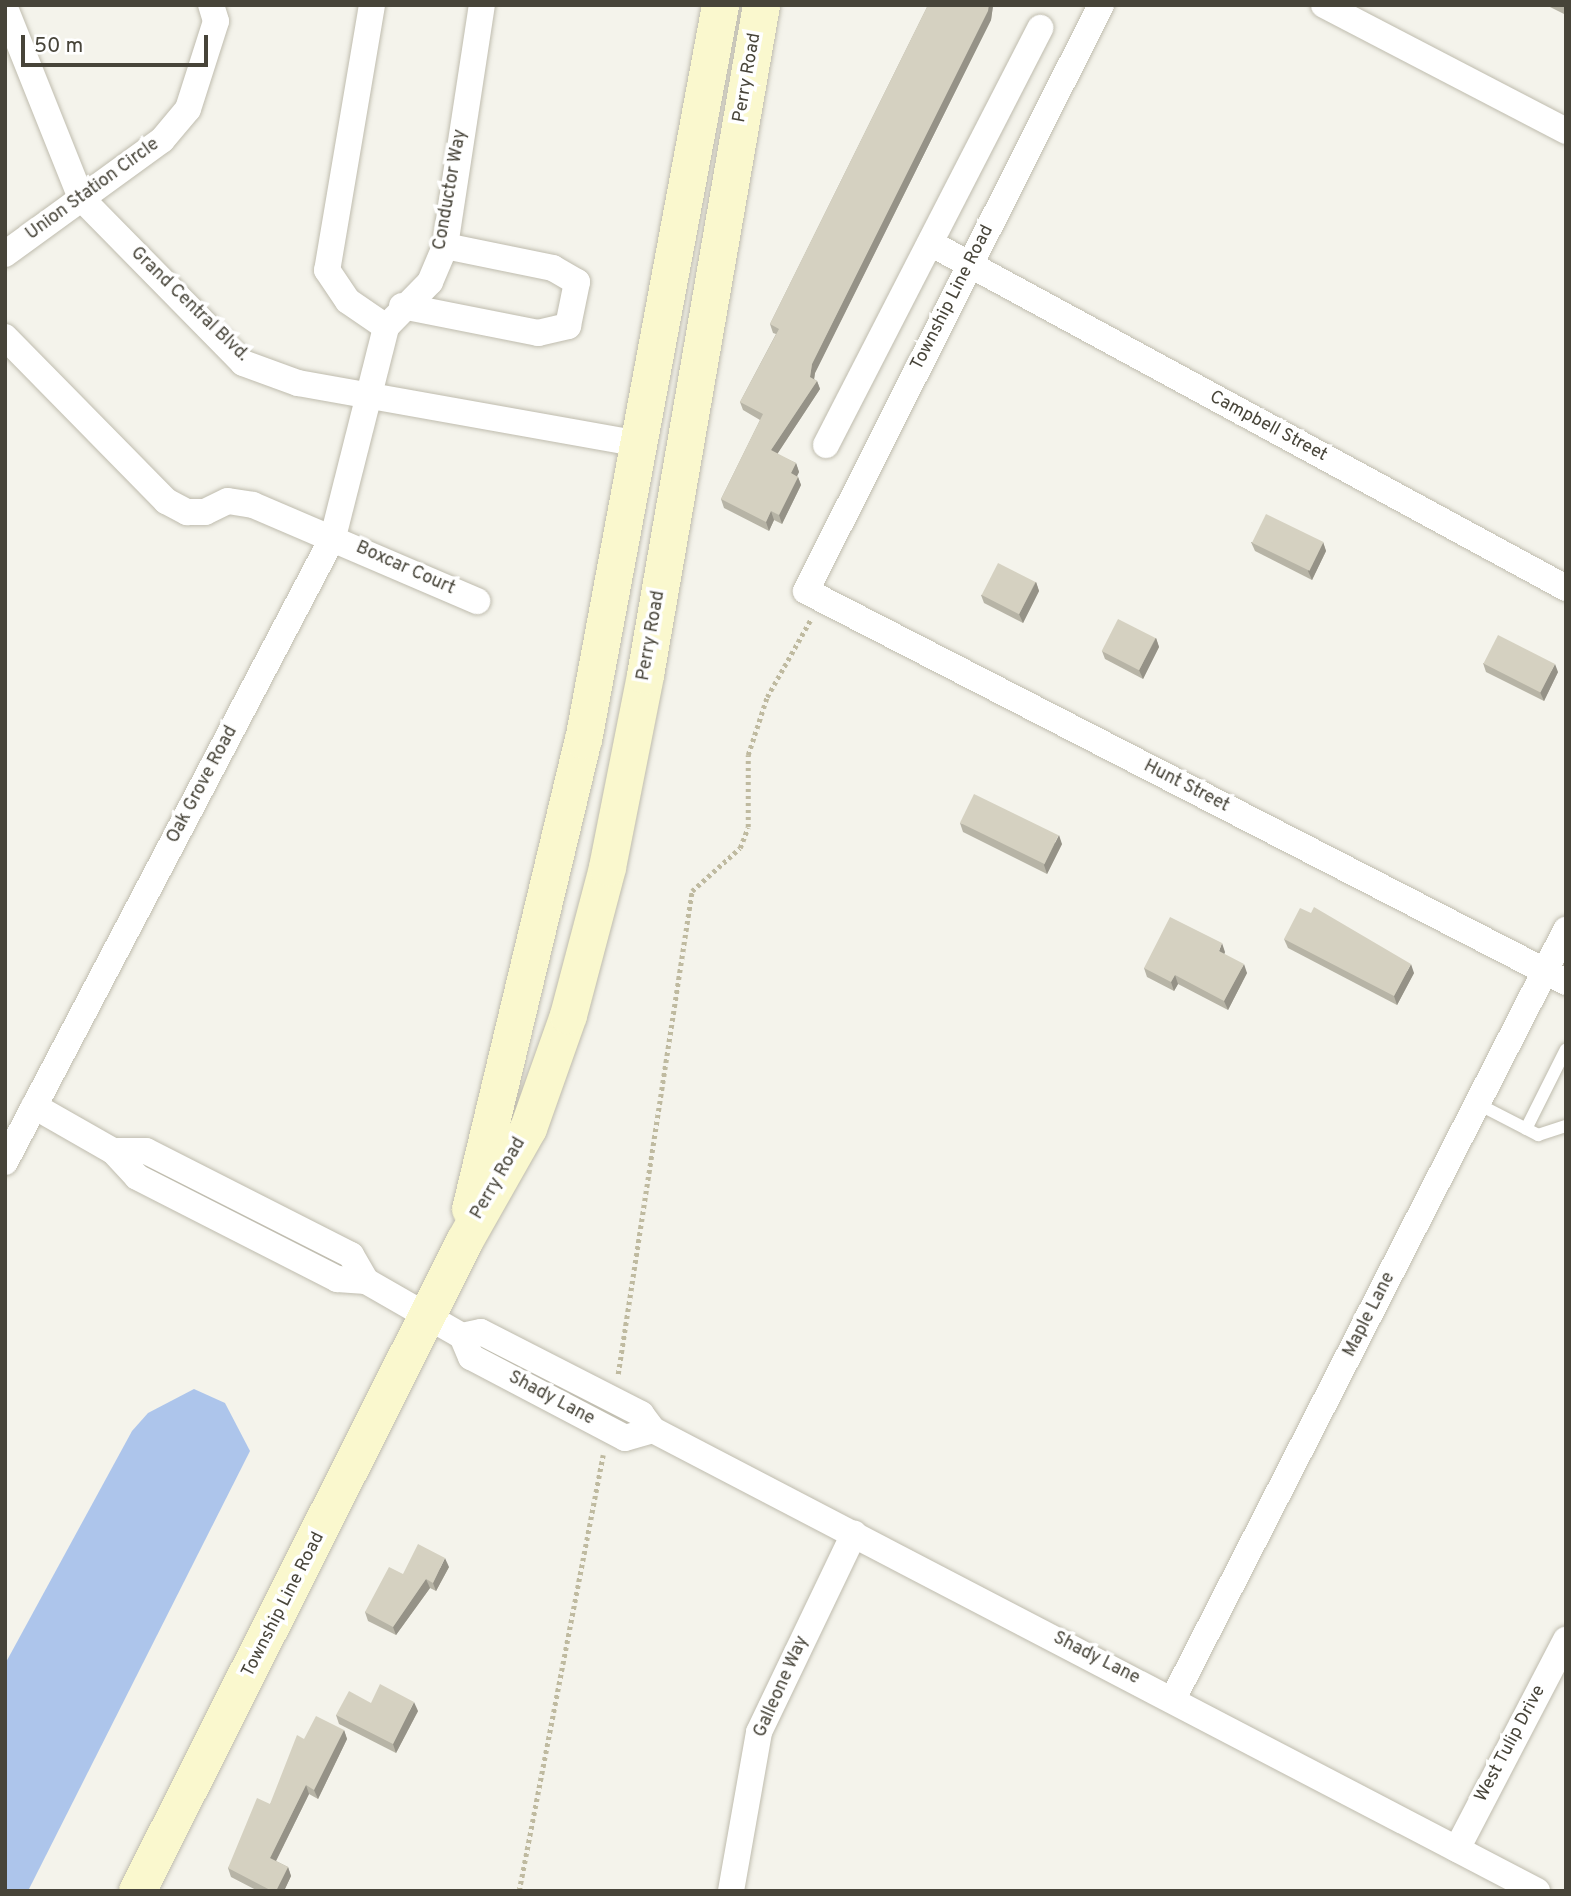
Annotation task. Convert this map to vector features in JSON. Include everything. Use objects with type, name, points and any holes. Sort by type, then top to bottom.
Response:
[{"type":"street","name":"Union Station Circle","points":[[5,254],[162,140],[188,109],[216,21],[211,5]]},
{"type":"street","points":[[372,5],[327,270],[348,301],[386,327]]},
{"type":"street","name":"Conductor Way","points":[[370,397],[386,327],[402,306],[430,282],[445,246],[482,5]]},
{"type":"street","name":"Perry Road","points":[[464,1241],[577,766],[720,5]]},
{"type":"street","name":"Perry Road","points":[[464,1241],[540,1100],[591,933],[645,676],[761,5]]},
{"type":"street","name":"Township Line Road","points":[[806,591],[1101,5]]},
{"type":"street","points":[[1324,5],[1566,131]]},
{"type":"street","name":"Grand Central Blvd.","points":[[5,8],[81,198],[243,363],[298,383],[639,444]]},
{"type":"street","points":[[826,445],[1040,28]]},
{"type":"street","name":"Campbell Street","points":[[929,243],[1566,588]]},
{"type":"street","points":[[402,306],[538,333],[568,326],[577,282],[552,268],[445,246]]},
{"type":"street","name":"Boxcar Court","points":[[5,337],[166,501],[187,512],[205,513],[228,501],[253,505],[333,537],[477,601]]},
{"type":"street","name":"Oak Grove Road","points":[[5,1162],[333,537],[370,397]]},
{"type":"street","name":"Hunt Street","points":[[806,591],[1556,977]]},
{"type":"street","name":"Maple Lane","points":[[1173,1699],[1478,1104],[1556,977],[1566,930]]},
{"type":"street","points":[[34,1107],[113,1151],[137,1177],[337,1279],[366,1281],[429,1318]]},
{"type":"street","name":"Township Line Road","points":[[137,1891],[429,1318],[464,1241]]},
{"type":"street","name":"Shady Lane","points":[[429,1318],[462,1336],[481,1332],[640,1414],[653,1430],[1537,1891]]},
{"type":"street","name":"Galleone Way","points":[[731,1891],[759,1732],[854,1534]]},
{"type":"street","name":"West Tulip Drive","points":[[1457,1849],[1566,1640]]},
{"type":"lane","points":[[1526,1129],[1566,1049]]},
{"type":"lane","points":[[1478,1104],[1538,1135],[1566,1126]]},
{"type":"path","points":[[691,911],[692,891],[740,848],[748,827],[748,755]]},
{"type":"water","points":[[194,1389],[225,1403],[250,1451],[28,1891],[5,1891],[5,1664],[132,1431],[148,1413]]},
{"type":"building","points":[[928,5],[989,5],[812,364],[810,377],[817,381],[771,450],[796,463],[791,473],[798,477],[779,515],[771,511],[766,522],[721,499],[763,414],[740,402],[779,329],[770,324]]},
{"type":"building","points":[[1266,514],[1324,542],[1309,571],[1252,543]]},
{"type":"building","points":[[998,563],[1035,582],[1019,614],[982,595]]},
{"type":"building","points":[[1118,619],[1155,638],[1139,670],[1102,651]]},
{"type":"building","points":[[1498,635],[1555,664],[1540,693],[1483,664]]},
{"type":"building","points":[[974,794],[1058,835],[1044,864],[960,823]]},
{"type":"building","points":[[1314,907],[1411,964],[1394,996],[1284,939],[1300,908],[1311,913]]},
{"type":"building","points":[[1170,917],[1222,943],[1219,951],[1244,964],[1224,1001],[1175,975],[1171,982],[1144,968]]},
{"type":"building","points":[[418,1544],[445,1558],[433,1583],[426,1579],[393,1627],[365,1612],[389,1567],[403,1574]]},
{"type":"building","points":[[380,1684],[414,1702],[393,1744],[336,1715],[349,1691],[371,1703]]},
{"type":"building","points":[[316,1716],[344,1730],[314,1790],[306,1785],[270,1858],[288,1867],[276,1891],[272,1891],[228,1868],[257,1798],[270,1804],[297,1735],[304,1739]]}]
